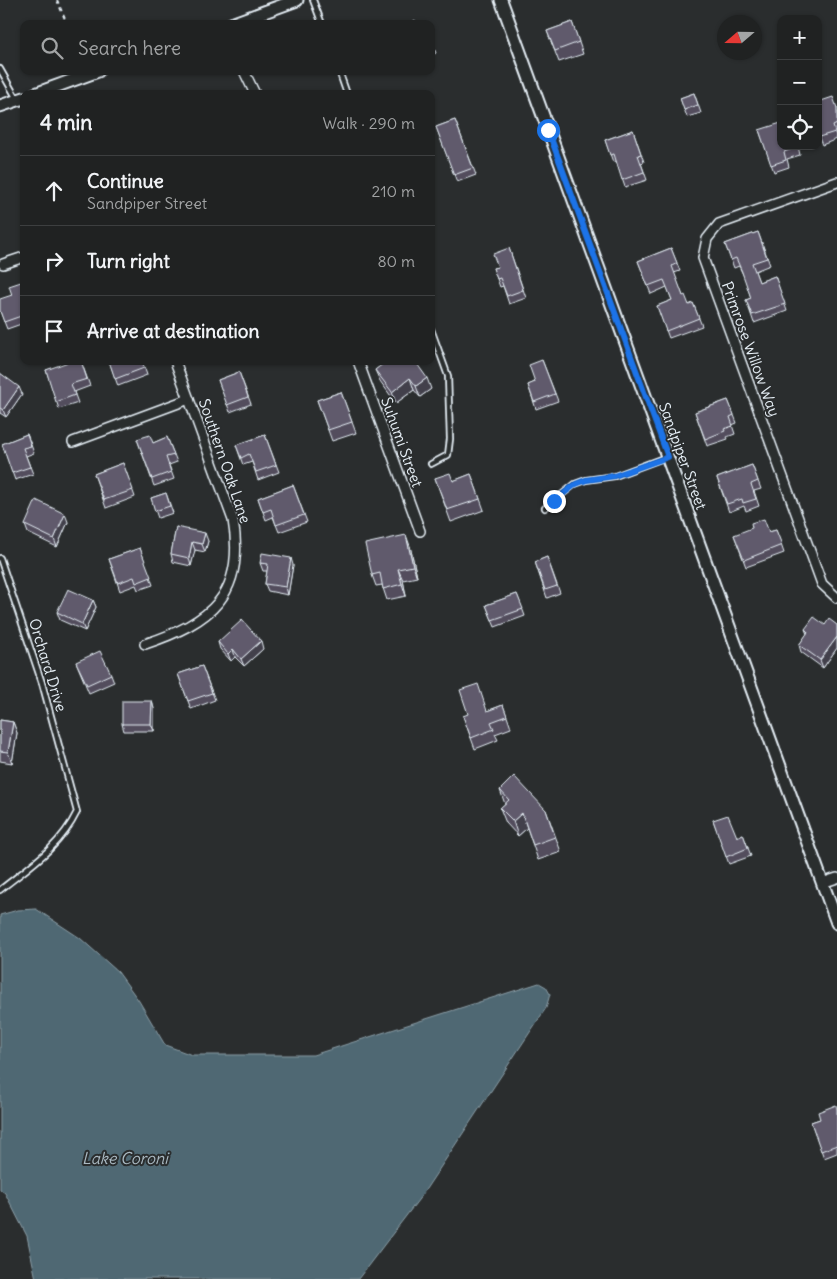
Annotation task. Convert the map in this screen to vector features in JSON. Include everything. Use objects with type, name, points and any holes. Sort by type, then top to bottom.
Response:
[{"type":"street","points":[[242,20],[298,0]]},
{"type":"street","name":"Sandpiper Street","points":[[501,0],[822,883],[833,900],[837,923]]},
{"type":"street","points":[[60,90],[90,75]]},
{"type":"street","points":[[246,75],[253,90]]},
{"type":"street","points":[[0,106],[20,99]]},
{"type":"street","name":"Primrose Willow Way","points":[[837,182],[719,224],[707,239],[703,258],[822,584],[837,598]]},
{"type":"street","points":[[3,264],[20,258]]},
{"type":"street","name":"Southern Oak Lane","points":[[145,644],[192,625],[210,612],[223,595],[234,572],[238,546],[233,520],[176,365]]},
{"type":"street","name":"Suhumi Street","points":[[359,365],[420,531]]},
{"type":"street","points":[[73,442],[189,399]]},
{"type":"street","points":[[822,883],[837,878]]},
{"type":"lane","points":[[313,0],[320,20]]},
{"type":"lane","points":[[0,69],[20,98]]},
{"type":"lane","points":[[340,75],[346,90]]},
{"type":"lane","points":[[431,464],[448,455],[450,439],[448,376],[435,340]]},
{"type":"lane","points":[[545,508],[576,484],[586,480],[614,476],[668,457]]},
{"type":"lane","name":"Orchard Drive","points":[[0,558],[42,683],[77,812],[68,830],[47,853],[0,890]]},
{"type":"path","points":[[57,0],[64,20]]},
{"type":"water","name":"Lake Coroni","points":[[36,909],[80,938],[118,972],[139,1001],[165,1045],[192,1055],[313,1055],[539,983],[546,987],[550,994],[546,1008],[422,1195],[358,1279],[36,1279],[27,1236],[5,1193],[0,1189],[0,915],[18,910]]},
{"type":"building","points":[[572,22],[579,42],[555,51],[547,31]]},
{"type":"building","points":[[694,93],[698,105],[684,110],[680,98]]},
{"type":"building","points":[[833,97],[837,108],[837,124],[833,126],[835,132],[822,136],[822,105],[822,101]]},
{"type":"building","points":[[455,120],[473,168],[454,175],[436,127]]},
{"type":"building","points":[[777,124],[777,150],[790,150],[784,152],[786,160],[771,165],[759,130]]},
{"type":"building","points":[[633,130],[641,154],[638,155],[644,172],[622,180],[614,154],[610,155],[605,140]]},
{"type":"building","points":[[758,232],[767,258],[752,263],[759,282],[775,276],[785,304],[752,315],[746,300],[751,298],[742,272],[736,258],[731,260],[725,244]]},
{"type":"building","points":[[509,248],[523,290],[507,296],[500,278],[497,279],[493,268],[498,267],[493,254]]},
{"type":"building","points":[[671,248],[677,263],[672,266],[683,296],[685,295],[689,305],[693,303],[699,318],[666,331],[657,306],[672,300],[664,280],[648,286],[638,261]]},
{"type":"building","points":[[20,282],[20,316],[4,322],[0,311],[0,299],[12,295],[9,286]]},
{"type":"building","points":[[542,360],[555,394],[534,402],[528,385],[535,382],[529,365]]},
{"type":"building","points":[[60,365],[82,365],[87,379],[71,384],[75,395],[56,402],[46,370]]},
{"type":"building","points":[[110,365],[143,365],[144,368],[115,379]]},
{"type":"building","points":[[382,365],[418,365],[427,378],[416,386],[410,378],[392,392],[375,370]]},
{"type":"building","points":[[239,372],[248,397],[227,405],[218,380]]},
{"type":"building","points":[[0,373],[19,387],[3,410],[0,408]]},
{"type":"building","points":[[341,392],[352,422],[328,430],[317,400]]},
{"type":"building","points":[[728,400],[734,415],[730,417],[733,426],[705,439],[695,412]]},
{"type":"building","points":[[27,434],[31,446],[23,448],[30,467],[12,473],[2,444]]},
{"type":"building","points":[[150,435],[153,443],[167,437],[174,455],[166,457],[171,472],[152,479],[137,439]]},
{"type":"building","points":[[265,435],[276,465],[256,472],[249,454],[241,458],[236,445]]},
{"type":"building","points":[[123,463],[133,490],[104,500],[94,474]]},
{"type":"building","points":[[752,465],[758,481],[751,484],[756,499],[743,503],[742,499],[727,504],[717,478]]},
{"type":"building","points":[[450,473],[453,481],[471,474],[480,499],[447,510],[435,478]]},
{"type":"building","points":[[293,485],[304,515],[276,525],[271,509],[263,512],[258,498]]},
{"type":"building","points":[[166,493],[170,506],[155,511],[151,498]]},
{"type":"building","points":[[36,500],[65,514],[54,539],[25,525]]},
{"type":"building","points":[[764,519],[769,532],[776,530],[782,545],[744,560],[734,535],[752,528],[751,523]]},
{"type":"building","points":[[176,527],[205,533],[202,544],[192,542],[189,558],[171,554]]},
{"type":"building","points":[[406,535],[413,566],[398,569],[402,584],[383,589],[380,573],[372,575],[365,544]]},
{"type":"building","points":[[140,548],[151,577],[136,583],[134,577],[118,583],[109,559]]},
{"type":"building","points":[[262,553],[291,558],[286,587],[265,584],[268,564],[260,563]]},
{"type":"building","points":[[547,557],[557,586],[545,590],[535,562]]},
{"type":"building","points":[[68,589],[93,600],[82,624],[57,612]]},
{"type":"building","points":[[517,594],[523,609],[492,620],[486,605]]},
{"type":"building","points":[[814,617],[825,625],[829,619],[837,625],[837,637],[820,660],[799,645],[808,632],[805,629]]},
{"type":"building","points":[[242,620],[261,641],[241,659],[233,649],[228,654],[218,642]]},
{"type":"building","points":[[100,651],[111,674],[87,685],[76,662]]},
{"type":"building","points":[[202,666],[212,693],[188,701],[178,674]]},
{"type":"building","points":[[478,684],[487,711],[503,705],[507,716],[491,722],[494,729],[471,738],[463,716],[468,714],[460,690]]},
{"type":"building","points":[[122,701],[152,701],[151,724],[122,724]]},
{"type":"building","points":[[0,720],[13,722],[8,752],[0,751]]},
{"type":"building","points":[[514,776],[546,810],[555,837],[533,845],[522,813],[513,821],[500,808],[509,800],[500,790]]},
{"type":"building","points":[[728,815],[737,837],[743,834],[748,848],[726,857],[713,820]]},
{"type":"building","points":[[836,1105],[837,1145],[821,1151],[811,1122],[820,1119],[818,1112]]},
{"type":"route","points":[[548,130],[668,457],[614,476],[586,480],[576,484],[554,501]]}]
